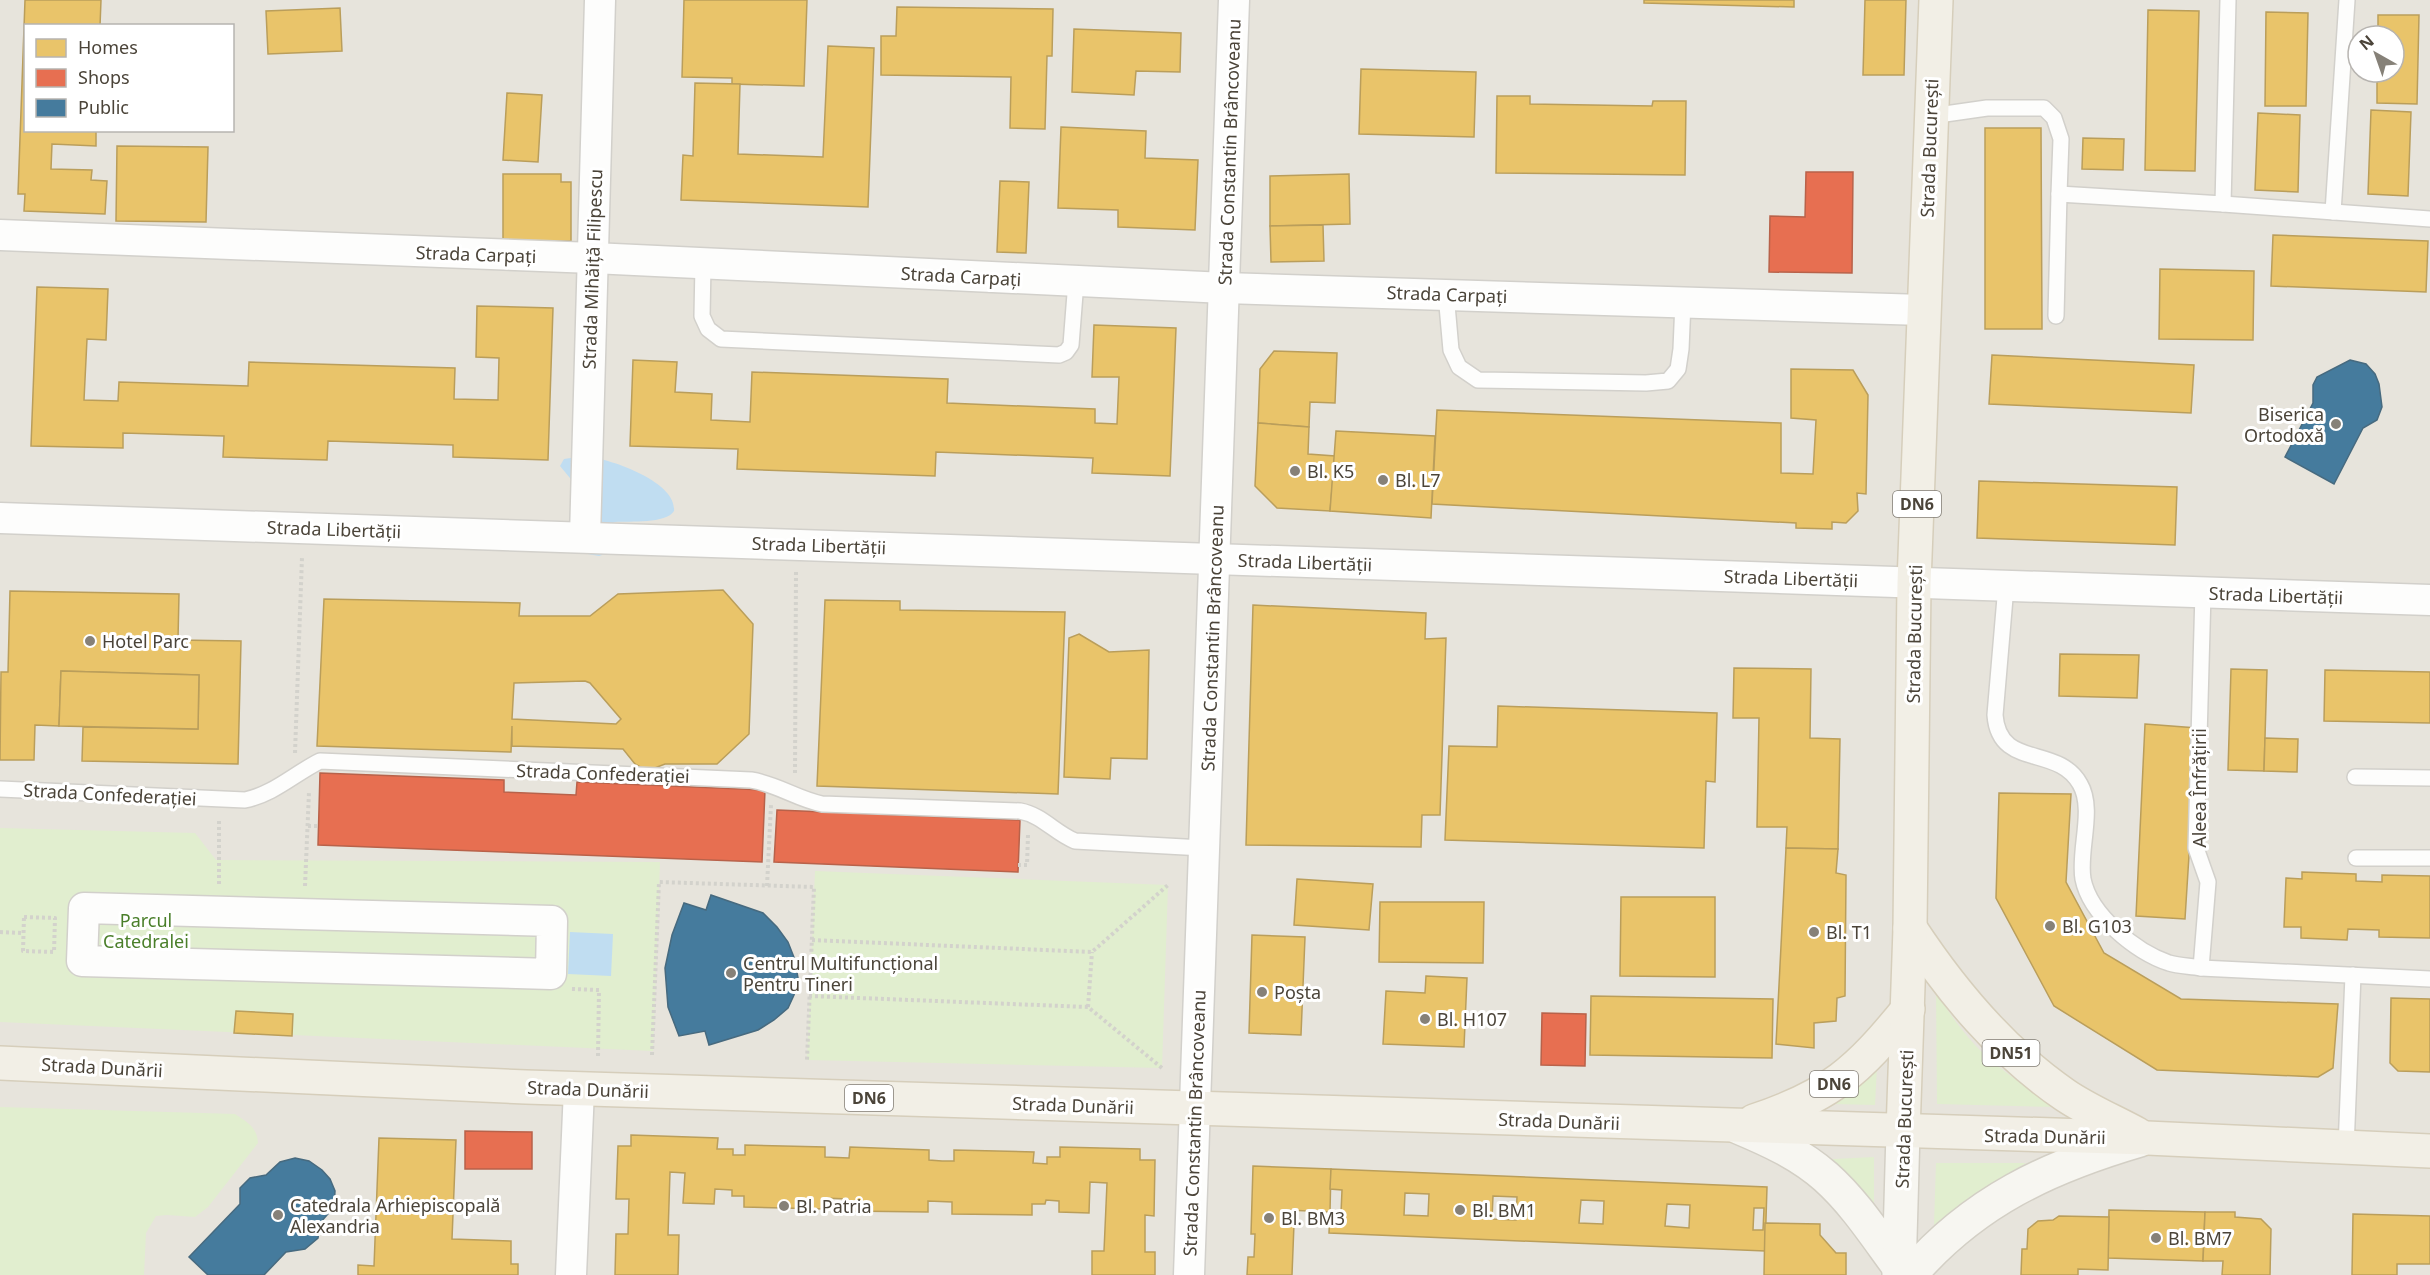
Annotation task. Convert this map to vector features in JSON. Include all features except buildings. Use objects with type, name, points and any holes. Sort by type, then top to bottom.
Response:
[{"type":"main road","name":"Strada București","points":[[1903,1132],[1910,928],[1914,583],[1936,0]]},
{"type":"main road","name":"DN51","points":[[1910,928],[1964,1002],[2013,1055],[2066,1096],[2147,1138]]},
{"type":"main road","name":"DN6","points":[[1738,1127],[1819,1095],[1849,1074],[1874,1051],[1908,1009]]},
{"type":"main road","name":"Strada Dunării","points":[[0,1063],[579,1089],[2147,1138],[2430,1151]]},
{"type":"street","name":"Strada Mihăiță Filipescu","points":[[585,537],[600,0]]},
{"type":"street","name":"Strada Constantin Brâncoveanu","points":[[1189,1275],[1234,0]]},
{"type":"street","name":"Strada Carpați","points":[[0,235],[593,258],[1225,288],[1923,310]]},
{"type":"street","name":"Strada Libertății","points":[[0,518],[2430,600]]},
{"type":"street","points":[[84,908],[304,914],[552,921],[550,974],[82,961],[84,908]]},
{"type":"street","points":[[572,1275],[579,1089]]},
{"type":"street","points":[[1738,1127],[1777,1143],[1826,1177],[1863,1218],[1902,1272]]},
{"type":"street","name":"Strada București","points":[[1902,1272],[1903,1132]]},
{"type":"street","name":"Strada Dunării","points":[[1902,1272],[1998,1199],[2044,1174],[2088,1156],[2147,1138]]},
{"type":"lane","points":[[2223,204],[2228,0]]},
{"type":"lane","points":[[2333,212],[2347,0]]},
{"type":"lane","points":[[1931,116],[1987,108],[2044,108],[2054,118],[2061,139],[2056,316]]},
{"type":"lane","points":[[2059,194],[2430,219]]},
{"type":"lane","points":[[703,264],[702,316],[708,329],[721,339],[1059,355],[1066,352],[1071,345],[1076,281]]},
{"type":"lane","points":[[1446,294],[1451,350],[1459,367],[1478,380],[1668,381],[1678,369],[1683,302]]},
{"type":"lane","points":[[2006,586],[1995,715],[1996,728],[2003,742],[2017,751],[2055,762],[2069,770],[2080,783],[2085,796],[2083,879],[2095,905],[2129,942],[2150,955],[2170,963],[2200,968],[2430,979]]},
{"type":"lane","name":"Aleea Înfrățirii","points":[[2200,968],[2208,882],[2196,848],[2203,592]]},
{"type":"lane","name":"Strada Confederației","points":[[0,789],[245,800],[261,797],[315,764],[751,780],[772,785],[822,804],[1020,810],[1041,818],[1063,836],[1075,841],[1203,848]]},
{"type":"lane","points":[[2355,777],[2430,778]]},
{"type":"lane","points":[[2356,858],[2430,858]]},
{"type":"lane","points":[[2346,1148],[2353,975]]},
{"type":"path","points":[[294,775],[303,528]]},
{"type":"path","points":[[795,795],[796,544]]},
{"type":"path","points":[[304,914],[308,826],[315,764]]},
{"type":"path","points":[[767,886],[772,785]]},
{"type":"path","points":[[219,799],[219,912]]},
{"type":"path","points":[[770,819],[776,819]]},
{"type":"path","points":[[308,826],[318,826]]},
{"type":"path","points":[[763,842],[769,843]]},
{"type":"path","points":[[769,854],[775,854]]},
{"type":"path","points":[[1018,865],[1027,865]]},
{"type":"path","points":[[652,1055],[659,882],[814,887],[807,1060]]},
{"type":"path","points":[[812,940],[1092,952],[1168,885]]},
{"type":"path","points":[[24,917],[55,918],[54,952],[23,951],[23,933],[24,917]]},
{"type":"path","points":[[0,932],[23,933]]},
{"type":"path","points":[[1088,1007],[1092,952]]},
{"type":"path","points":[[550,974],[550,988],[599,990],[598,1056]]},
{"type":"path","points":[[809,996],[1088,1007],[1162,1068]]},
{"type":"shaded area","points":[[0,0],[2430,0],[2430,1275],[0,1275]]},
{"type":"green space","name":"Parcul Catedralei","points":[[0,828],[195,833],[216,860],[660,862],[653,1051],[0,1022]]},
{"type":"green space","points":[[815,871],[1168,885],[1162,1068],[807,1060]]},
{"type":"green space","points":[[1936,993],[1959,1026],[1984,1054],[2057,1107],[1937,1104]]},
{"type":"green space","points":[[1877,1066],[1875,1105],[1833,1104],[1857,1086]]},
{"type":"green space","points":[[0,1107],[235,1114],[253,1129],[258,1143],[208,1207],[195,1217],[156,1216],[146,1233],[144,1275],[0,1275]]},
{"type":"green space","points":[[1874,1157],[1874,1212],[1813,1160]]},
{"type":"green space","points":[[1936,1163],[2026,1163],[1963,1202],[1934,1225]]},
{"type":"water","points":[[584,456],[624,466],[653,481],[665,490],[672,500],[674,511],[656,520],[615,522],[611,524],[611,552],[599,556],[582,553],[589,501],[560,466],[564,459]]},
{"type":"water","points":[[570,932],[613,934],[611,976],[568,974]]},
{"type":"place","name":"Biserica Ortodoxă","points":[[2336,424]]},
{"type":"place","name":"Bl. K5","points":[[1295,471]]},
{"type":"place","name":"Bl. L7","points":[[1383,480]]},
{"type":"place","name":"Hotel Parc","points":[[90,641]]},
{"type":"place","name":"Bl. G103","points":[[2050,926]]},
{"type":"place","name":"Bl. T1","points":[[1814,932]]},
{"type":"place","name":"Centrul Multifuncțional Pentru Tineri","points":[[731,973]]},
{"type":"place","name":"Poșta","points":[[1262,992]]},
{"type":"place","name":"Bl. H107","points":[[1425,1019]]},
{"type":"place","name":"Bl. Patria","points":[[784,1206]]},
{"type":"place","name":"Bl. BM1","points":[[1460,1210]]},
{"type":"place","name":"Catedrala Arhiepiscopală Alexandria","points":[[278,1215]]},
{"type":"place","name":"Bl. BM3","points":[[1269,1218]]},
{"type":"place","name":"Bl. BM7","points":[[2156,1238]]}]
